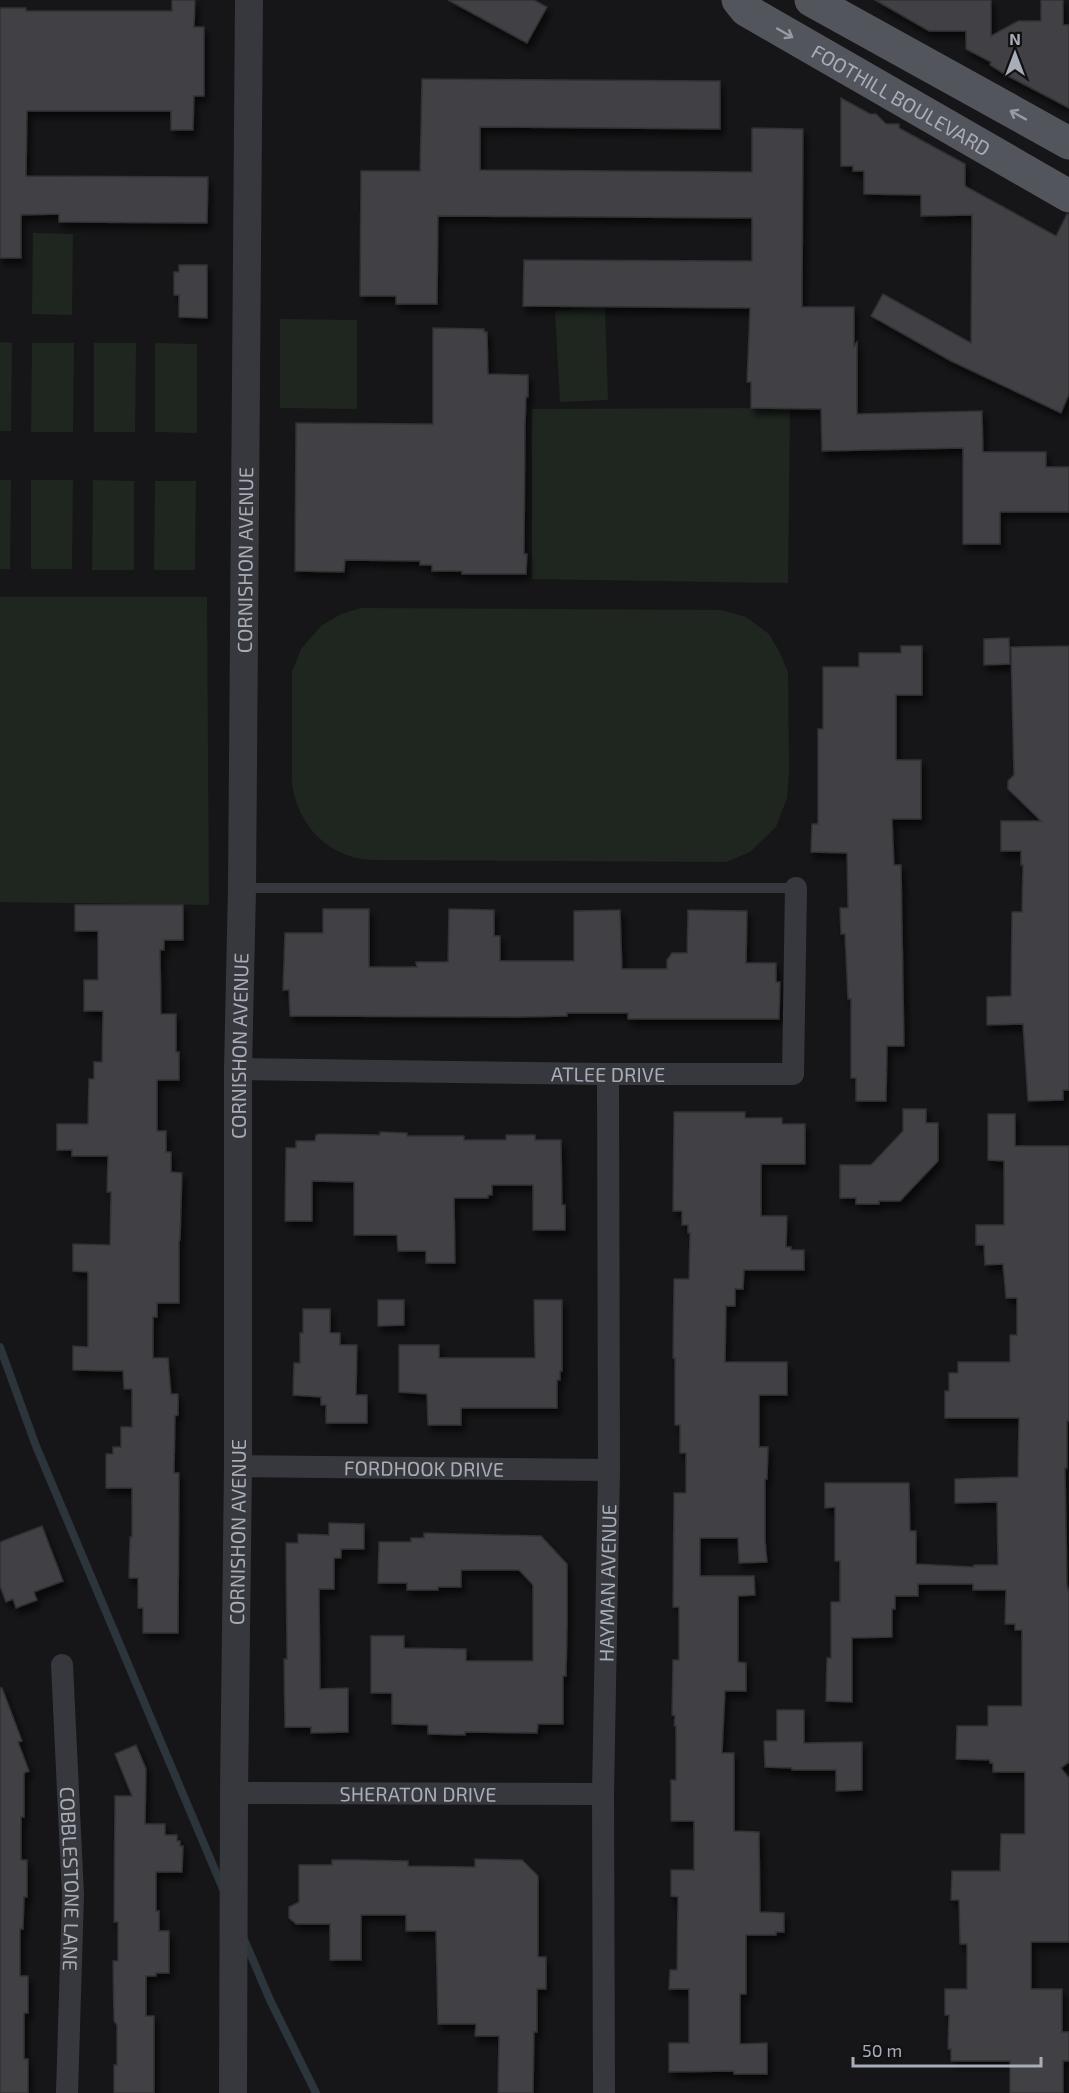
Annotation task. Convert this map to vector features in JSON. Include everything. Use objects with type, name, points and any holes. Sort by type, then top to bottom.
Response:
[{"type":"main road","name":"FOOTHILL BOULEVARD","points":[[738,0],[746,10],[1069,196]]},
{"type":"main road","points":[[811,0],[1069,143]]},
{"type":"street","name":"CORNISHON AVENUE","points":[[233,2093],[238,1466],[238,1069],[242,888],[249,0]]},
{"type":"street","name":"ATLEE DRIVE","points":[[238,1069],[793,1074],[796,888]]},
{"type":"street","name":"HAYMAN AVENUE","points":[[604,2093],[603,1794],[609,1470],[608,1074]]},
{"type":"street","name":"FORDHOOK DRIVE","points":[[238,1466],[609,1470]]},
{"type":"street","name":"COBBLESTONE LANE","points":[[62,1665],[73,1895],[68,2093]]},
{"type":"street","name":"SHERATON DRIVE","points":[[234,1793],[603,1794]]},
{"type":"lane","points":[[242,888],[796,888]]},
{"type":"shaded area","points":[[33,233],[73,234],[72,315],[32,314]]},
{"type":"shaded area","points":[[605,307],[608,400],[560,402],[555,311]]},
{"type":"shaded area","points":[[280,319],[357,320],[357,409],[280,408]]},
{"type":"shaded area","points":[[0,342],[12,343],[11,431],[0,431]]},
{"type":"shaded area","points":[[32,343],[74,343],[73,432],[31,432]]},
{"type":"shaded area","points":[[94,343],[136,343],[135,432],[94,432]]},
{"type":"shaded area","points":[[155,343],[197,344],[197,433],[155,432]]},
{"type":"shaded area","points":[[790,408],[788,583],[532,579],[532,409]]},
{"type":"shaded area","points":[[0,480],[11,480],[10,569],[0,569]]},
{"type":"shaded area","points":[[31,480],[73,480],[72,569],[31,569]]},
{"type":"shaded area","points":[[93,480],[134,481],[134,570],[92,570]]},
{"type":"shaded area","points":[[155,481],[196,481],[195,570],[154,570]]},
{"type":"shaded area","points":[[0,597],[207,597],[209,905],[0,902]]},
{"type":"shaded area","points":[[361,608],[721,610],[746,617],[769,634],[788,672],[787,798],[776,827],[750,852],[726,862],[374,860],[356,858],[338,851],[317,836],[309,827],[294,794],[292,672],[301,649],[321,626],[341,614]]},
{"type":"building","points":[[172,0],[195,0],[194,27],[204,27],[204,96],[194,96],[193,130],[171,130],[171,111],[27,111],[26,176],[208,177],[207,223],[59,222],[59,214],[21,215],[21,258],[0,258],[0,8],[26,8],[26,11],[172,11]]},
{"type":"building","points":[[448,0],[534,0],[547,7],[527,43]]},
{"type":"building","points":[[875,0],[991,0],[991,36],[1018,21],[1041,21],[1041,0],[1063,0],[1063,25],[1069,25],[1069,108],[1006,75],[990,65],[991,62],[966,49],[966,31],[929,31]]},
{"type":"building","points":[[422,79],[720,81],[720,129],[480,127],[480,170],[752,172],[752,128],[803,129],[802,307],[854,307],[854,346],[857,342],[857,414],[982,411],[983,452],[1046,452],[1046,467],[1069,467],[1069,512],[1000,512],[1000,544],[963,544],[963,448],[822,451],[821,409],[751,408],[751,382],[747,382],[750,308],[523,306],[524,260],[752,261],[752,218],[438,216],[437,304],[396,304],[396,296],[360,296],[361,171],[420,171]]},
{"type":"building","points":[[841,98],[870,114],[876,114],[886,124],[899,124],[899,128],[965,164],[965,186],[1056,236],[1067,214],[1069,215],[1069,394],[1061,413],[951,361],[871,316],[883,294],[971,343],[972,215],[921,216],[921,195],[864,194],[864,171],[853,171],[853,166],[841,166]]},
{"type":"building","points":[[179,265],[207,265],[207,318],[179,317],[179,295],[174,295],[174,272],[179,272]]},
{"type":"building","points":[[433,328],[484,329],[484,332],[487,332],[488,374],[528,375],[525,425],[524,554],[527,554],[526,574],[462,574],[462,571],[432,571],[432,565],[420,565],[420,561],[345,560],[344,572],[295,571],[296,423],[433,424]]},
{"type":"building","points":[[1009,638],[1010,664],[984,665],[984,639]]},
{"type":"building","points":[[901,646],[922,646],[922,695],[896,695],[896,760],[921,760],[921,819],[892,819],[894,865],[901,865],[904,1046],[887,1046],[886,1101],[856,1101],[856,1078],[851,1078],[851,999],[848,999],[845,934],[841,934],[840,908],[848,908],[847,853],[811,852],[812,824],[818,824],[818,729],[823,729],[823,667],[859,667],[859,653],[901,653]]},
{"type":"building","points":[[1069,646],[1069,1090],[1063,1090],[1063,1100],[1028,1101],[1023,1024],[987,1025],[987,997],[1011,996],[1012,912],[1022,912],[1021,851],[1001,851],[1001,821],[1041,821],[1008,789],[1008,781],[1014,775],[1011,647]]},
{"type":"building","points":[[75,905],[183,905],[183,940],[164,940],[164,950],[160,950],[161,1014],[176,1014],[179,1080],[157,1080],[157,1131],[166,1131],[166,1152],[171,1152],[171,1172],[182,1173],[179,1303],[157,1303],[157,1317],[153,1317],[153,1358],[168,1358],[171,1394],[178,1394],[178,1415],[175,1416],[174,1473],[179,1473],[178,1633],[143,1633],[143,1608],[138,1608],[138,1578],[129,1578],[132,1488],[106,1488],[106,1454],[113,1454],[113,1447],[121,1447],[121,1427],[132,1427],[132,1389],[124,1389],[123,1371],[73,1370],[73,1346],[88,1347],[88,1272],[73,1271],[73,1244],[110,1245],[111,1192],[107,1192],[108,1156],[72,1156],[72,1150],[57,1150],[57,1124],[88,1124],[89,1079],[94,1079],[94,1062],[102,1062],[103,1011],[84,1011],[84,980],[98,980],[98,931],[75,931]]},
{"type":"building","points":[[323,909],[369,909],[369,967],[417,967],[416,962],[448,962],[449,909],[494,910],[494,936],[500,936],[500,961],[574,961],[574,911],[620,910],[622,969],[667,969],[667,960],[672,953],[687,953],[688,910],[747,911],[746,963],[776,963],[776,982],[780,982],[779,1019],[628,1019],[628,1013],[567,1013],[567,1016],[518,1017],[290,1016],[289,990],[283,990],[285,933],[323,933]]},
{"type":"building","points":[[903,1109],[926,1109],[926,1123],[938,1123],[938,1161],[900,1201],[856,1204],[856,1198],[840,1198],[840,1165],[871,1165],[903,1131]]},
{"type":"building","points":[[674,1112],[745,1112],[745,1118],[782,1118],[782,1124],[805,1124],[805,1164],[761,1164],[761,1216],[787,1216],[786,1247],[791,1247],[791,1250],[804,1250],[804,1270],[744,1270],[743,1289],[735,1289],[735,1306],[726,1306],[725,1362],[787,1362],[787,1395],[759,1395],[759,1447],[768,1447],[767,1479],[765,1479],[767,1562],[739,1563],[738,1538],[700,1538],[700,1576],[754,1576],[755,1595],[738,1596],[738,1662],[746,1663],[746,1691],[725,1691],[722,1753],[734,1753],[734,1831],[759,1832],[760,1912],[784,1913],[784,1932],[776,1932],[776,1935],[746,1935],[746,1994],[740,1994],[740,2044],[767,2043],[767,2074],[734,2074],[734,2071],[669,2072],[669,2043],[689,2043],[689,1989],[669,1989],[670,1970],[677,1970],[678,1897],[671,1896],[671,1870],[694,1870],[694,1821],[671,1821],[671,1780],[676,1780],[676,1726],[674,1726],[675,1716],[672,1715],[673,1660],[679,1660],[679,1607],[673,1607],[674,1493],[686,1493],[686,1453],[680,1453],[680,1425],[675,1425],[674,1279],[689,1279],[690,1233],[688,1233],[688,1225],[682,1225],[682,1211],[673,1211]]},
{"type":"building","points":[[988,1114],[1015,1114],[1015,1146],[1069,1146],[1069,1421],[1067,1421],[1067,1468],[1065,1468],[1069,1593],[1069,1762],[1061,1768],[1069,1778],[1069,1942],[1031,1942],[1031,1989],[1062,1989],[1062,2032],[1069,2032],[1069,2061],[1063,2061],[1063,2093],[1010,2093],[1010,2061],[951,2061],[951,2049],[948,2049],[949,2015],[945,2015],[945,1989],[967,1989],[967,1944],[960,1944],[959,1900],[951,1900],[952,1871],[1000,1871],[1001,1834],[1025,1834],[1025,1772],[993,1772],[993,1763],[990,1763],[990,1760],[956,1759],[957,1726],[988,1726],[988,1706],[1022,1706],[1022,1630],[1015,1630],[1015,1624],[1005,1624],[1006,1590],[973,1590],[973,1584],[918,1584],[918,1596],[895,1596],[895,1609],[892,1609],[892,1637],[852,1638],[852,1702],[826,1701],[827,1658],[831,1658],[831,1602],[840,1602],[840,1561],[835,1561],[835,1507],[825,1508],[825,1483],[909,1483],[910,1531],[916,1531],[916,1564],[974,1567],[974,1565],[998,1565],[997,1502],[955,1503],[955,1479],[1018,1477],[1019,1418],[945,1418],[945,1391],[949,1391],[949,1373],[958,1373],[958,1362],[1010,1362],[1010,1335],[1017,1335],[1017,1298],[1006,1298],[1003,1264],[985,1265],[984,1245],[976,1245],[976,1225],[1004,1225],[1004,1161],[988,1160]]},
{"type":"building","points":[[380,1132],[407,1133],[407,1136],[464,1136],[464,1140],[506,1140],[506,1135],[535,1135],[535,1140],[561,1140],[562,1205],[565,1205],[565,1230],[533,1230],[533,1185],[492,1185],[492,1195],[488,1195],[488,1198],[454,1198],[455,1263],[426,1263],[426,1251],[398,1251],[397,1235],[354,1235],[354,1182],[312,1181],[312,1221],[285,1221],[286,1148],[296,1148],[296,1141],[315,1141],[316,1135],[320,1134],[380,1135]]},
{"type":"building","points":[[378,1300],[404,1300],[404,1325],[378,1326]]},
{"type":"building","points":[[534,1300],[562,1300],[562,1371],[560,1371],[560,1380],[557,1380],[557,1408],[461,1408],[461,1425],[428,1425],[427,1394],[399,1392],[399,1345],[439,1345],[439,1358],[535,1358]]},
{"type":"building","points":[[303,1309],[330,1309],[330,1333],[340,1333],[340,1345],[357,1345],[356,1395],[367,1395],[367,1423],[326,1423],[326,1405],[321,1405],[321,1397],[293,1395],[294,1363],[300,1363]]},
{"type":"building","points":[[329,1523],[364,1524],[364,1549],[341,1549],[341,1558],[334,1558],[334,1589],[319,1589],[320,1689],[348,1688],[348,1732],[311,1733],[311,1727],[285,1727],[286,1543],[298,1543],[298,1534],[329,1535]]},
{"type":"building","points":[[42,1526],[63,1581],[34,1592],[37,1600],[16,1608],[13,1599],[6,1602],[0,1586],[0,1542]]},
{"type":"building","points":[[424,1533],[541,1536],[567,1564],[563,1724],[538,1724],[537,1733],[465,1732],[465,1735],[428,1734],[428,1725],[392,1724],[392,1693],[371,1693],[371,1636],[404,1636],[404,1648],[466,1649],[466,1661],[533,1661],[533,1585],[519,1570],[461,1570],[461,1587],[438,1587],[438,1590],[407,1590],[407,1583],[378,1583],[379,1542],[411,1542],[411,1538],[424,1538]]},
{"type":"building","points":[[0,1688],[2,1688],[22,1741],[18,1742],[29,1771],[24,1773],[24,1817],[21,1817],[21,1860],[27,1860],[27,1897],[24,1897],[23,1929],[20,1929],[20,1976],[28,1976],[28,2013],[24,2013],[24,2059],[28,2059],[28,2093],[0,2093]]},
{"type":"building","points":[[777,1710],[804,1710],[804,1743],[862,1742],[862,1790],[836,1791],[836,1770],[792,1770],[792,1768],[765,1767],[764,1741],[777,1741]]},
{"type":"building","points":[[136,1745],[146,1769],[145,1824],[165,1824],[165,1835],[177,1835],[177,1841],[180,1841],[180,1846],[183,1846],[182,1872],[156,1872],[156,1911],[159,1911],[159,1931],[169,1931],[169,1973],[146,1976],[146,2016],[154,2016],[154,2093],[114,2093],[117,2025],[114,2021],[113,1961],[118,1961],[118,1922],[114,1922],[115,1796],[132,1796],[115,1754]]},
{"type":"building","points":[[475,1859],[522,1860],[538,1876],[538,1957],[546,1957],[546,1989],[537,1989],[533,2093],[498,2093],[499,2036],[475,2036],[476,2024],[438,2024],[436,1931],[406,1931],[406,1915],[361,1915],[361,1960],[330,1960],[330,1924],[296,1924],[289,1918],[289,1907],[299,1902],[299,1865],[332,1865],[332,1860],[361,1860],[408,1861],[408,1866],[475,1867]]},
{"type":"waterway","points":[[0,1347],[36,1446],[223,1889]]},
{"type":"waterway","points":[[244,1939],[270,2000],[316,2093]]}]
